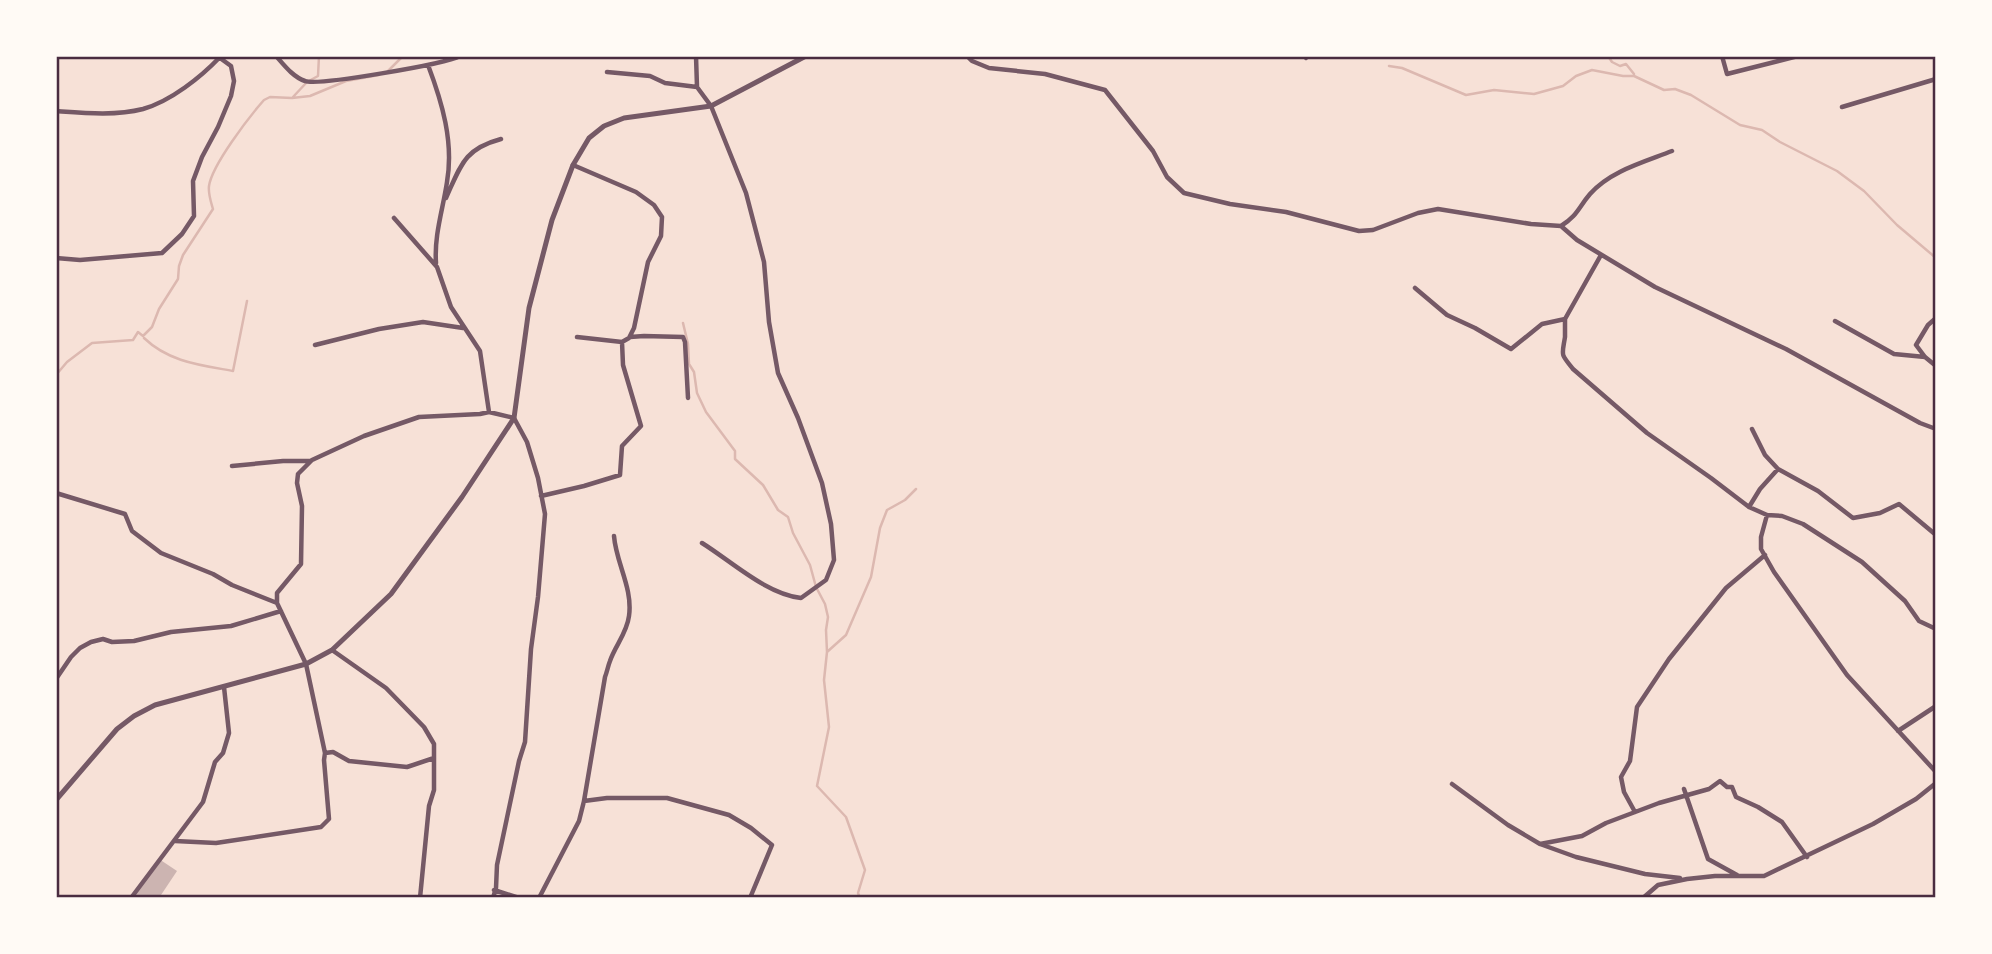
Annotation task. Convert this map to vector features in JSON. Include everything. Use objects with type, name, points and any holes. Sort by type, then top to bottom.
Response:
[{"type":"street","points":[[276,56],[294,76],[307,82],[386,73],[460,56]]},
{"type":"street","points":[[696,56],[697,87],[710,106],[746,193],[764,262],[769,322],[778,373],[822,483],[831,524],[834,560],[826,580],[801,598],[768,587],[702,543]]},
{"type":"street","points":[[56,800],[117,729],[134,716],[155,705],[306,664],[332,650],[391,594],[462,497],[514,418],[529,308],[552,220],[573,165],[589,138],[604,125],[624,118],[710,106],[806,56]]},
{"type":"street","points":[[967,56],[989,68],[1045,74],[1105,90],[1153,150],[1167,177],[1184,193],[1230,204],[1286,212],[1359,231],[1373,230],[1434,209],[1561,226],[1577,240],[1654,287],[1786,349],[1920,423],[1936,429]]},
{"type":"street","points":[[1723,56],[1727,74],[1798,56]]},
{"type":"street","points":[[56,111],[104,114],[144,109],[203,75],[221,57],[231,66],[234,81],[231,96],[193,181],[194,216],[182,234],[162,253],[80,260],[56,258]]},
{"type":"street","points":[[428,65],[449,137],[450,162],[436,242],[436,261],[451,307],[480,351],[489,412]]},
{"type":"street","points":[[607,72],[650,76],[665,83],[697,87]]},
{"type":"street","points":[[1842,107],[1936,79]]},
{"type":"street","points":[[441,208],[466,159],[475,149],[501,139]]},
{"type":"street","points":[[1561,226],[1577,214],[1590,194],[1615,174],[1672,150]]},
{"type":"street","points":[[573,165],[636,192],[654,205],[662,217],[661,236],[648,262],[634,328],[629,338]]},
{"type":"street","points":[[394,218],[438,267]]},
{"type":"street","points":[[1601,255],[1565,319],[1563,357],[1573,369],[1647,433],[1749,507],[1767,515],[1782,516],[1803,524],[1855,558],[1905,601],[1919,621],[1936,629]]},
{"type":"street","points":[[1415,288],[1447,315],[1511,349],[1542,324],[1565,319]]},
{"type":"street","points":[[1936,318],[1928,325],[1916,345],[1936,366]]},
{"type":"street","points":[[1835,321],[1894,354],[1925,357]]},
{"type":"street","points":[[315,345],[379,329],[423,322],[464,328]]},
{"type":"street","points":[[577,337],[622,342],[629,338],[651,336],[683,337],[688,398]]},
{"type":"street","points":[[541,496],[620,475],[622,446],[641,425],[623,365],[622,342]]},
{"type":"street","points":[[276,603],[277,593],[301,565],[302,506],[297,483],[298,474],[311,461],[364,436],[419,417],[489,412],[514,418],[527,442],[545,514],[531,649],[525,742],[493,898]]},
{"type":"street","points":[[1752,429],[1765,455],[1778,469],[1818,491],[1853,518],[1880,513],[1899,503],[1936,535]]},
{"type":"street","points":[[232,466],[311,461]]},
{"type":"street","points":[[1749,507],[1760,489],[1778,469]]},
{"type":"street","points":[[56,493],[125,514],[132,531],[161,553],[276,603],[306,664],[325,753],[329,819],[321,827],[216,843],[175,841]]},
{"type":"street","points":[[1767,515],[1761,549],[1774,572],[1847,675],[1936,772]]},
{"type":"street","points":[[539,898],[579,821],[605,677],[629,616],[627,585],[614,536]]},
{"type":"street","points":[[1635,812],[1624,792],[1621,777],[1630,761],[1637,707],[1669,659],[1726,588],[1765,555]]},
{"type":"street","points":[[56,679],[71,657],[91,642],[103,639],[112,642],[134,641],[171,632],[231,626],[281,611]]},
{"type":"street","points":[[332,650],[400,700],[424,727],[434,744],[434,790],[429,806],[420,898]]},
{"type":"street","points":[[131,898],[203,802],[215,762],[223,753],[229,733],[224,687]]},
{"type":"street","points":[[1898,731],[1936,706]]},
{"type":"street","points":[[325,753],[333,752],[349,761],[407,767],[434,758]]},
{"type":"street","points":[[1540,844],[1582,836],[1635,812],[1709,789],[1720,781],[1727,787],[1732,787],[1737,797],[1782,822],[1807,857]]},
{"type":"street","points":[[1643,898],[1658,885],[1687,879],[1764,876],[1873,824],[1916,799],[1936,783]]},
{"type":"street","points":[[1452,784],[1508,825],[1540,844],[1577,857],[1645,874],[1687,879]]},
{"type":"street","points":[[1684,789],[1708,859],[1737,876]]},
{"type":"street","points":[[584,801],[607,798],[667,798],[729,815],[772,845],[750,898]]},
{"type":"street","points":[[494,891],[519,898]]},
{"type":"building","points":[[159,859],[177,871],[159,898],[131,898]]},
{"type":"waterway","points":[[293,97],[307,82],[318,76],[319,56]]},
{"type":"waterway","points":[[388,71],[403,56]]},
{"type":"waterway","points":[[440,56],[451,57]]},
{"type":"waterway","points":[[1608,56],[1620,66],[1626,64],[1634,74]]},
{"type":"waterway","points":[[1389,66],[1402,68],[1466,95],[1494,90],[1534,94],[1563,86],[1576,76],[1592,70],[1634,76],[1664,90],[1675,89],[1691,95],[1740,125],[1762,130],[1837,171],[1864,191],[1897,225],[1936,258]]},
{"type":"waterway","points":[[56,375],[67,362],[92,343],[133,340],[138,332],[143,336],[152,327],[159,309],[178,279],[183,255],[213,209],[209,186],[217,166],[264,100],[270,97],[310,96],[346,81],[379,75]]},
{"type":"waterway","points":[[144,338],[174,357],[233,371],[247,301]]},
{"type":"waterway","points":[[683,323],[689,364],[694,372],[697,393],[706,412],[735,451],[735,459],[763,485],[778,510],[788,517],[793,533],[810,565],[828,617],[827,652]]},
{"type":"waterway","points":[[860,898],[858,893],[865,870],[846,817],[817,786],[829,727],[824,680],[827,652],[846,635],[871,577],[880,528],[887,510],[905,500],[916,489]]}]
